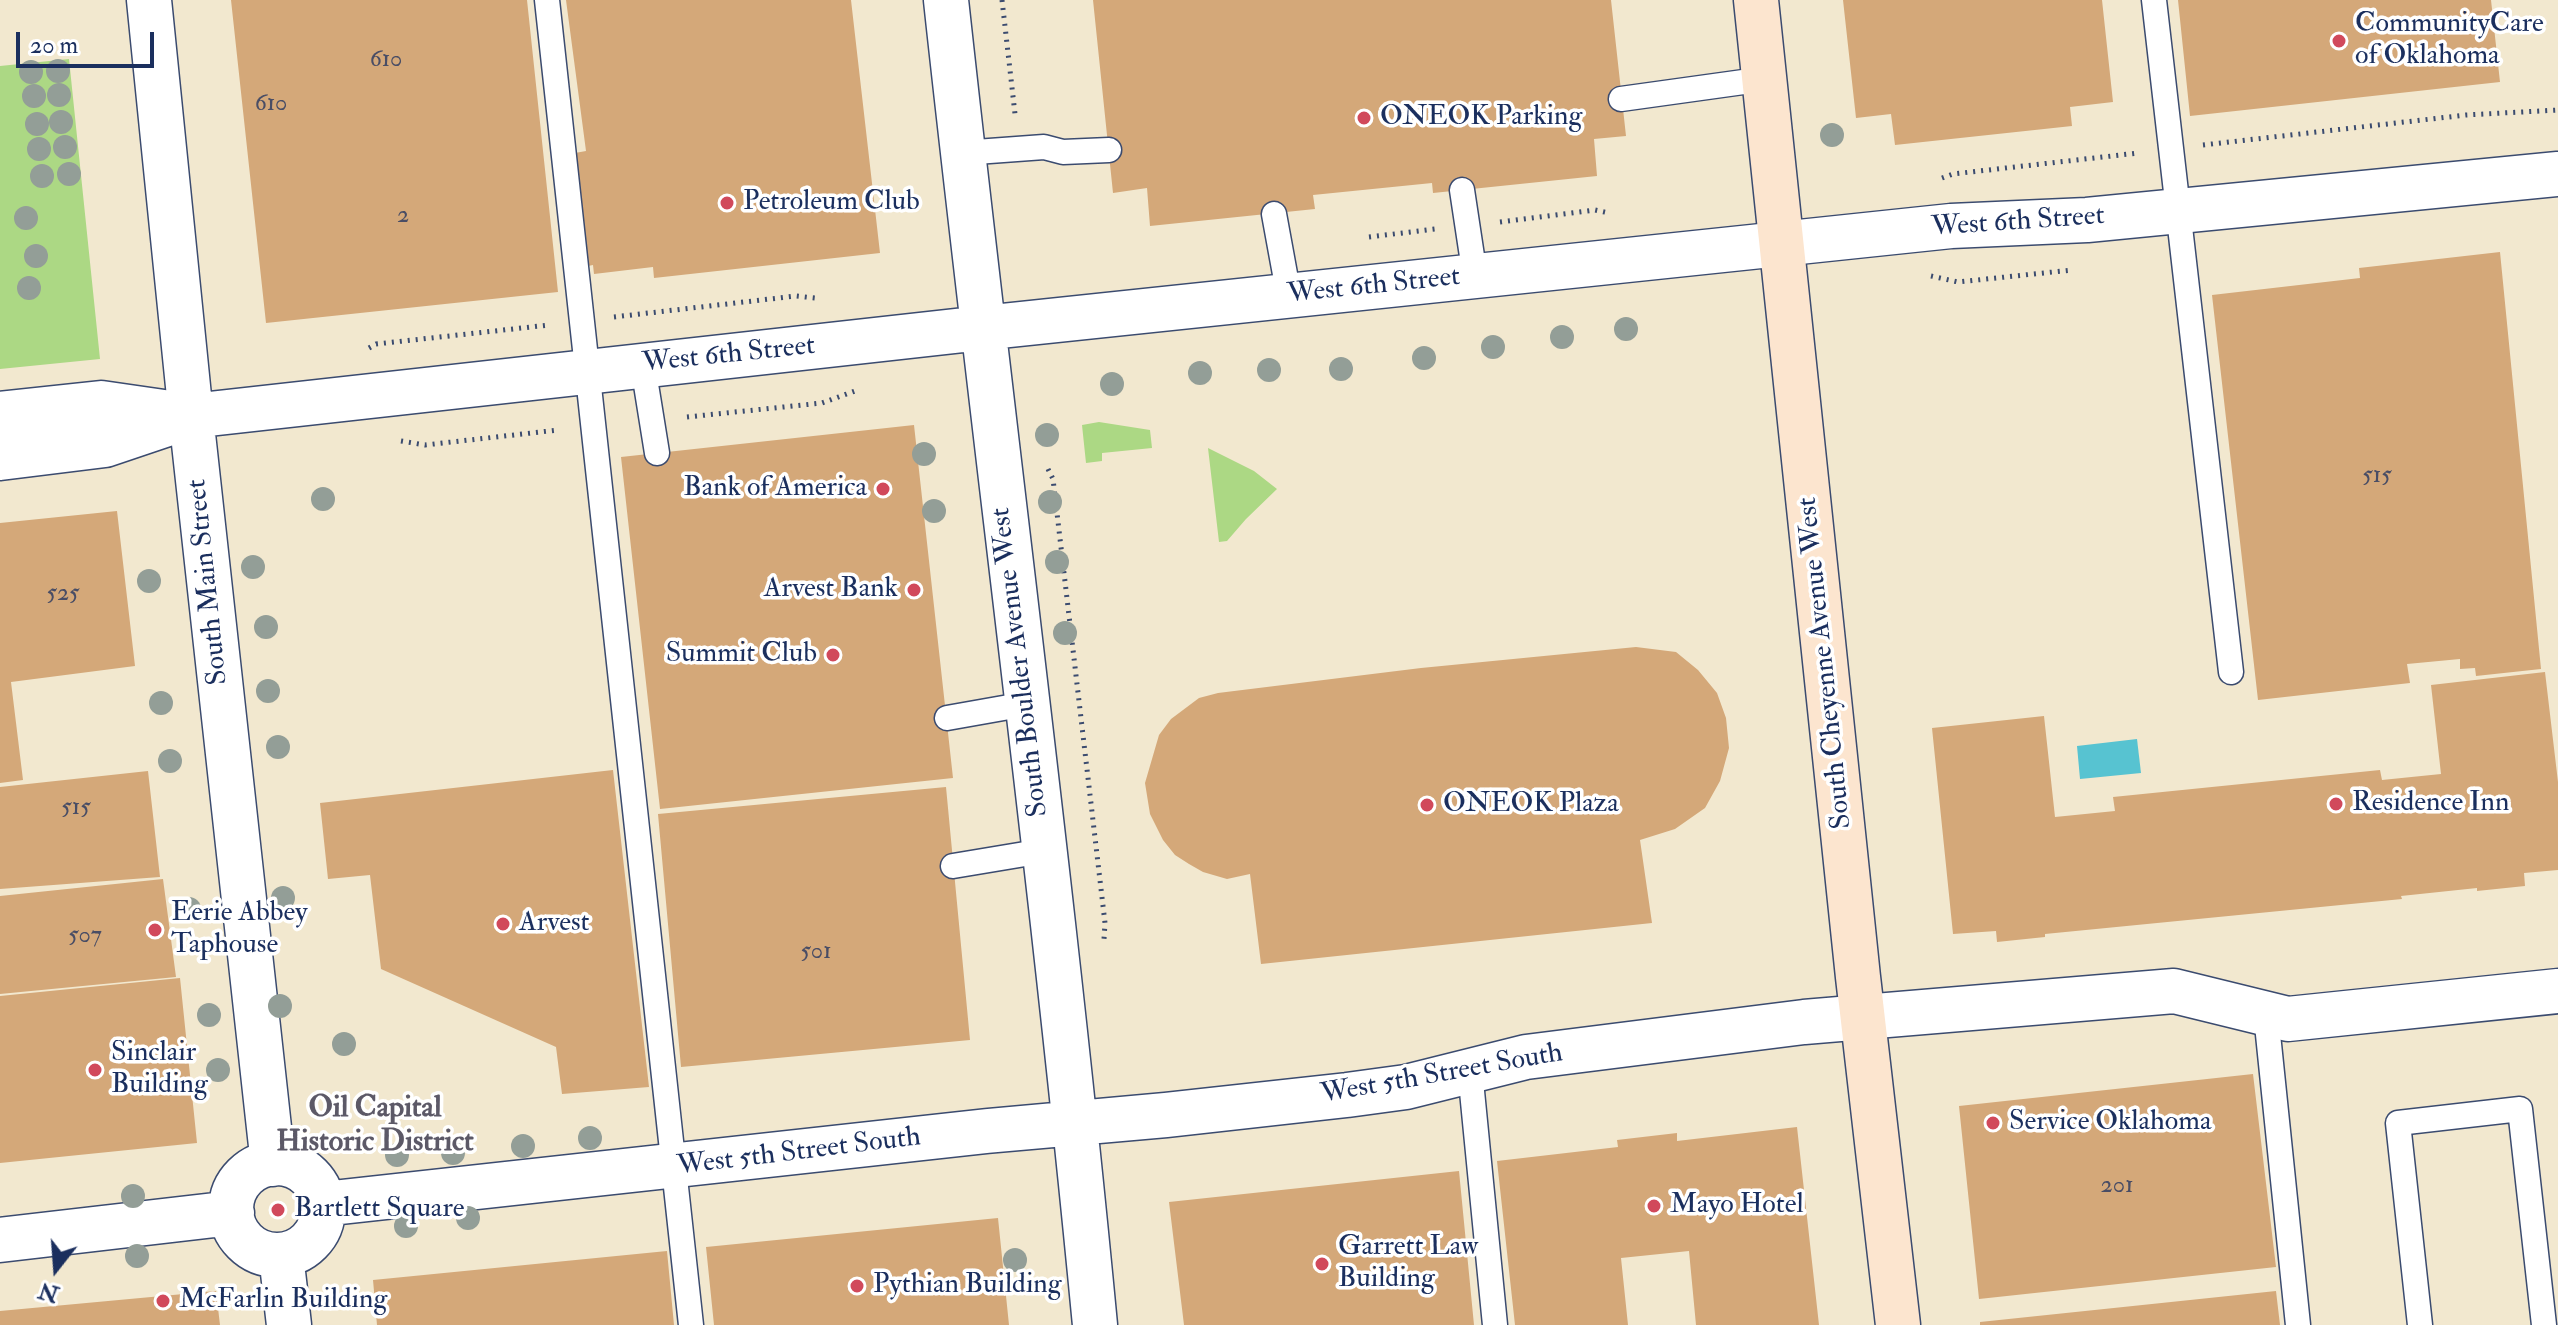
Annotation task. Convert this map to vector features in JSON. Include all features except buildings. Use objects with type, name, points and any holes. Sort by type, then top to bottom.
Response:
[{"type":"main road","name":"South Cheyenne Avenue West","points":[[1756,0],[1898,1325]]},
{"type":"street","name":"South Main Street","points":[[149,0],[273,1164]]},
{"type":"street","name":"South Boulder Avenue West","points":[[946,0],[1077,1123],[1095,1325]]},
{"type":"street","name":"West 6th Street","points":[[191,416],[982,328],[1951,226],[2087,220],[2558,174]]},
{"type":"street","points":[[0,414],[101,403],[191,416]]},
{"type":"street","points":[[0,458],[105,445],[191,416]]},
{"type":"street","name":"West 5th Street South","points":[[323,1204],[1347,1095],[1406,1087],[1526,1057],[1617,1044],[1863,1018],[2174,991],[2288,1019],[2558,991]]},
{"type":"street","points":[[273,1164],[288,1165],[306,1173],[315,1184],[323,1204],[322,1219],[313,1237],[301,1249],[281,1255],[262,1252],[247,1244],[238,1233],[232,1213],[234,1194],[243,1179],[256,1169],[273,1164]]},
{"type":"street","points":[[0,1240],[232,1213]]},
{"type":"street","points":[[281,1255],[289,1325]]},
{"type":"lane","points":[[547,0],[691,1325]]},
{"type":"lane","points":[[2154,0],[2231,672]]},
{"type":"lane","points":[[1621,99],[1765,79]]},
{"type":"lane","points":[[962,153],[1044,147],[1063,152],[1109,150]]},
{"type":"lane","points":[[1462,190],[1475,276]]},
{"type":"lane","points":[[1274,214],[1289,296]]},
{"type":"lane","points":[[643,366],[657,453]]},
{"type":"lane","points":[[947,718],[1026,704]]},
{"type":"lane","points":[[953,866],[1043,851]]},
{"type":"lane","points":[[2266,1015],[2298,1325]]},
{"type":"lane","points":[[1470,1071],[1495,1325]]},
{"type":"lane","points":[[2420,1325],[2398,1123],[2520,1109],[2544,1325]]},
{"type":"green space","points":[[69,59],[100,359],[0,369],[0,66]]},
{"type":"green space","points":[[1099,422],[1150,430],[1152,448],[1102,453],[1102,461],[1086,463],[1082,425]]},
{"type":"green space","points":[[1208,448],[1254,471],[1277,489],[1227,541],[1219,542]]},
{"type":"water","points":[[2137,739],[2141,773],[2080,779],[2077,746]]},
{"type":"place","name":"CommunityCare of Oklahoma","points":[[2339,41]]},
{"type":"place","name":"ONEOK Parking","points":[[1364,118]]},
{"type":"place","name":"Petroleum Club","points":[[727,203]]},
{"type":"place","name":"Bank of America","points":[[883,489]]},
{"type":"place","name":"Arvest Bank","points":[[914,590]]},
{"type":"place","name":"Summit Club","points":[[833,655]]},
{"type":"place","name":"Residence Inn","points":[[2336,804]]},
{"type":"place","name":"ONEOK Plaza","points":[[1427,805]]},
{"type":"place","name":"Arvest","points":[[503,924]]},
{"type":"place","name":"Eerie Abbey Taphouse","points":[[155,930]]},
{"type":"place","name":"Sinclair Building","points":[[95,1070]]},
{"type":"place","name":"Service Oklahoma","points":[[1993,1123]]},
{"type":"place","name":"Mayo Hotel","points":[[1654,1206]]},
{"type":"place","name":"Bartlett Square","points":[[278,1210]]},
{"type":"place","name":"Garrett Law Building","points":[[1322,1264]]},
{"type":"place","name":"Pythian Building","points":[[857,1286]]},
{"type":"place","name":"McFarlin Building","points":[[163,1301]]},
{"type":"district","name":"Oil Capital Historic District","points":[[375,1127]]}]
